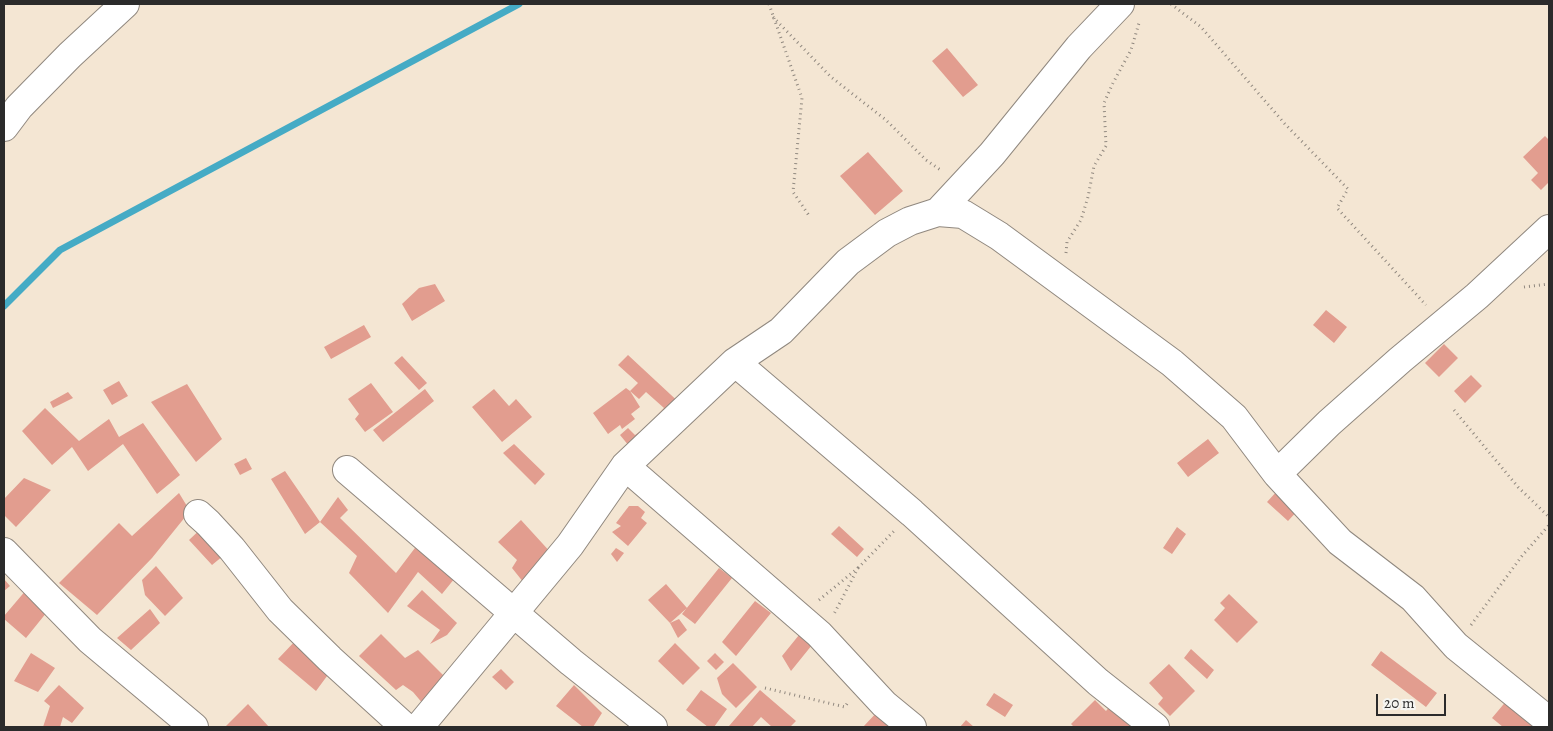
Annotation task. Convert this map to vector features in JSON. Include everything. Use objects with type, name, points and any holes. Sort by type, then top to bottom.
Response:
[{"type":"street","points":[[4,127],[19,107],[70,55],[126,4]]},
{"type":"street","points":[[938,212],[992,154],[1079,47],[1130,13]]},
{"type":"street","points":[[419,727],[570,545],[625,466],[734,362],[781,330],[848,262],[887,232],[910,221],[938,212],[963,214],[999,236],[1172,363],[1234,416],[1277,474],[1340,542],[1413,598],[1456,646],[1549,721]]},
{"type":"street","points":[[1277,474],[1329,424],[1440,326],[1477,296],[1549,229]]},
{"type":"street","points":[[734,362],[912,513],[1098,682],[1155,727]]},
{"type":"street","points":[[625,466],[799,616],[884,704],[912,727]]},
{"type":"street","points":[[347,470],[571,662],[653,727]]},
{"type":"street","points":[[198,514],[232,549],[280,610],[330,659],[405,727]]},
{"type":"street","points":[[4,552],[90,640],[194,727]]},
{"type":"path","points":[[769,4],[802,98],[793,192],[810,217]]},
{"type":"path","points":[[1171,4],[1201,27],[1285,124],[1348,189],[1337,208],[1426,305],[1440,326]]},
{"type":"path","points":[[1062,283],[1067,242],[1081,220],[1094,166],[1106,146],[1104,103],[1112,83],[1131,50],[1130,13]]},
{"type":"path","points":[[773,17],[831,77],[886,120],[926,160],[963,185]]},
{"type":"path","points":[[1454,410],[1518,487],[1549,517]]},
{"type":"path","points":[[799,616],[858,568],[912,513]]},
{"type":"path","points":[[1456,646],[1522,556],[1549,526]]},
{"type":"path","points":[[822,638],[858,568]]},
{"type":"path","points":[[765,688],[845,707],[861,680]]},
{"type":"building","points":[[947,48],[978,85],[963,97],[932,61]]},
{"type":"building","points":[[1545,136],[1549,140],[1549,182],[1541,190],[1531,180],[1538,173],[1523,157]]},
{"type":"building","points":[[868,152],[903,191],[875,215],[840,176]]},
{"type":"building","points":[[435,284],[445,301],[412,321],[402,304],[419,288]]},
{"type":"building","points":[[1326,310],[1347,327],[1334,343],[1313,325]]},
{"type":"building","points":[[364,325],[371,337],[331,359],[324,347]]},
{"type":"building","points":[[1444,344],[1458,358],[1439,377],[1425,363]]},
{"type":"building","points":[[628,355],[684,407],[659,433],[649,424],[664,408],[646,392],[639,399],[630,391],[638,383],[618,365]]},
{"type":"building","points":[[402,356],[427,383],[419,390],[394,363]]},
{"type":"building","points":[[1471,375],[1482,386],[1465,403],[1454,391]]},
{"type":"building","points":[[119,381],[128,396],[112,405],[103,390]]},
{"type":"building","points":[[371,383],[393,412],[365,432],[355,419],[359,414],[348,399]]},
{"type":"building","points":[[187,384],[222,439],[196,462],[151,402]]},
{"type":"building","points":[[626,388],[640,407],[631,414],[635,419],[622,429],[620,425],[608,434],[593,413]]},
{"type":"building","points":[[425,389],[434,401],[383,442],[373,430]]},
{"type":"building","points":[[494,389],[509,406],[516,399],[532,417],[502,442],[472,407]]},
{"type":"building","points":[[68,392],[73,398],[53,408],[50,402]]},
{"type":"building","points":[[45,408],[79,441],[109,419],[119,437],[143,423],[180,475],[157,494],[123,444],[88,471],[72,447],[52,465],[22,431]]},
{"type":"building","points":[[628,428],[635,435],[645,428],[652,437],[634,452],[620,435]]},
{"type":"building","points":[[1208,439],[1219,453],[1188,477],[1177,463]]},
{"type":"building","points":[[514,444],[545,474],[535,485],[503,453]]},
{"type":"building","points":[[246,458],[252,469],[240,475],[234,464]]},
{"type":"building","points":[[285,471],[320,522],[305,534],[271,479]]},
{"type":"building","points":[[24,478],[51,490],[16,527],[4,515],[4,499]]},
{"type":"building","points":[[1278,490],[1299,509],[1288,521],[1267,502]]},
{"type":"building","points":[[179,493],[190,511],[152,558],[97,615],[59,583],[119,523],[132,536]]},
{"type":"building","points":[[338,497],[348,510],[340,518],[396,573],[421,540],[459,573],[442,594],[418,572],[388,613],[349,573],[357,556],[320,522]]},
{"type":"building","points":[[629,506],[638,506],[645,512],[641,518],[647,523],[628,546],[612,532],[621,526],[616,523]]},
{"type":"building","points":[[521,520],[553,555],[524,583],[512,568],[517,560],[498,542]]},
{"type":"building","points":[[205,525],[229,551],[212,565],[189,540]]},
{"type":"building","points":[[839,526],[864,549],[857,557],[831,534]]},
{"type":"building","points":[[1177,527],[1186,534],[1172,554],[1163,548]]},
{"type":"building","points":[[616,548],[624,553],[617,562],[611,554]]},
{"type":"building","points":[[156,566],[183,598],[165,616],[145,595],[142,580]]},
{"type":"building","points":[[719,568],[732,578],[695,624],[682,614]]},
{"type":"building","points":[[4,579],[10,586],[4,591]]},
{"type":"building","points":[[666,584],[687,608],[670,623],[648,600]]},
{"type":"building","points":[[27,589],[47,612],[26,638],[4,619],[4,616]]},
{"type":"building","points":[[422,590],[457,623],[447,635],[430,644],[440,630],[407,606]]},
{"type":"building","points":[[1229,594],[1258,622],[1237,643],[1214,620],[1225,608],[1220,603]]},
{"type":"building","points":[[755,601],[771,613],[736,656],[722,642]]},
{"type":"building","points":[[150,609],[160,623],[131,650],[117,638]]},
{"type":"building","points":[[679,619],[687,630],[678,638],[670,623]]},
{"type":"building","points":[[381,634],[405,658],[418,650],[444,676],[424,705],[413,692],[403,685],[396,690],[359,656]]},
{"type":"building","points":[[799,635],[812,645],[791,671],[782,656]]},
{"type":"building","points":[[297,639],[330,672],[316,691],[278,659]]},
{"type":"building","points":[[675,643],[700,668],[683,685],[658,661]]},
{"type":"building","points":[[1191,649],[1214,670],[1207,679],[1184,658]]},
{"type":"building","points":[[1381,651],[1437,693],[1426,707],[1371,665]]},
{"type":"building","points":[[31,653],[55,668],[38,692],[14,681]]},
{"type":"building","points":[[715,653],[724,662],[716,670],[707,661]]},
{"type":"building","points":[[733,663],[757,687],[736,708],[722,694],[717,678]]},
{"type":"building","points":[[1169,664],[1195,691],[1170,716],[1158,704],[1163,698],[1149,683]]},
{"type":"building","points":[[501,669],[514,682],[506,690],[492,677]]},
{"type":"building","points":[[59,685],[84,708],[72,723],[63,717],[60,727],[43,727],[50,706],[44,701]]},
{"type":"building","points":[[574,685],[602,713],[593,727],[583,727],[556,706]]},
{"type":"building","points":[[701,690],[727,709],[714,727],[708,727],[686,710]]},
{"type":"building","points":[[760,690],[796,721],[790,727],[772,727],[761,717],[752,727],[729,726]]},
{"type":"building","points":[[994,693],[1013,705],[1005,717],[986,705]]},
{"type":"building","points":[[1508,699],[1543,727],[1503,727],[1492,718]]},
{"type":"building","points":[[1095,700],[1106,711],[1111,705],[1134,727],[1074,727],[1071,724]]},
{"type":"building","points":[[248,704],[269,727],[225,727]]},
{"type":"building","points":[[879,710],[891,721],[886,727],[863,727]]},
{"type":"building","points":[[966,720],[974,727],[960,727]]},
{"type":"waterway","points":[[4,306],[60,250],[519,4]]}]
